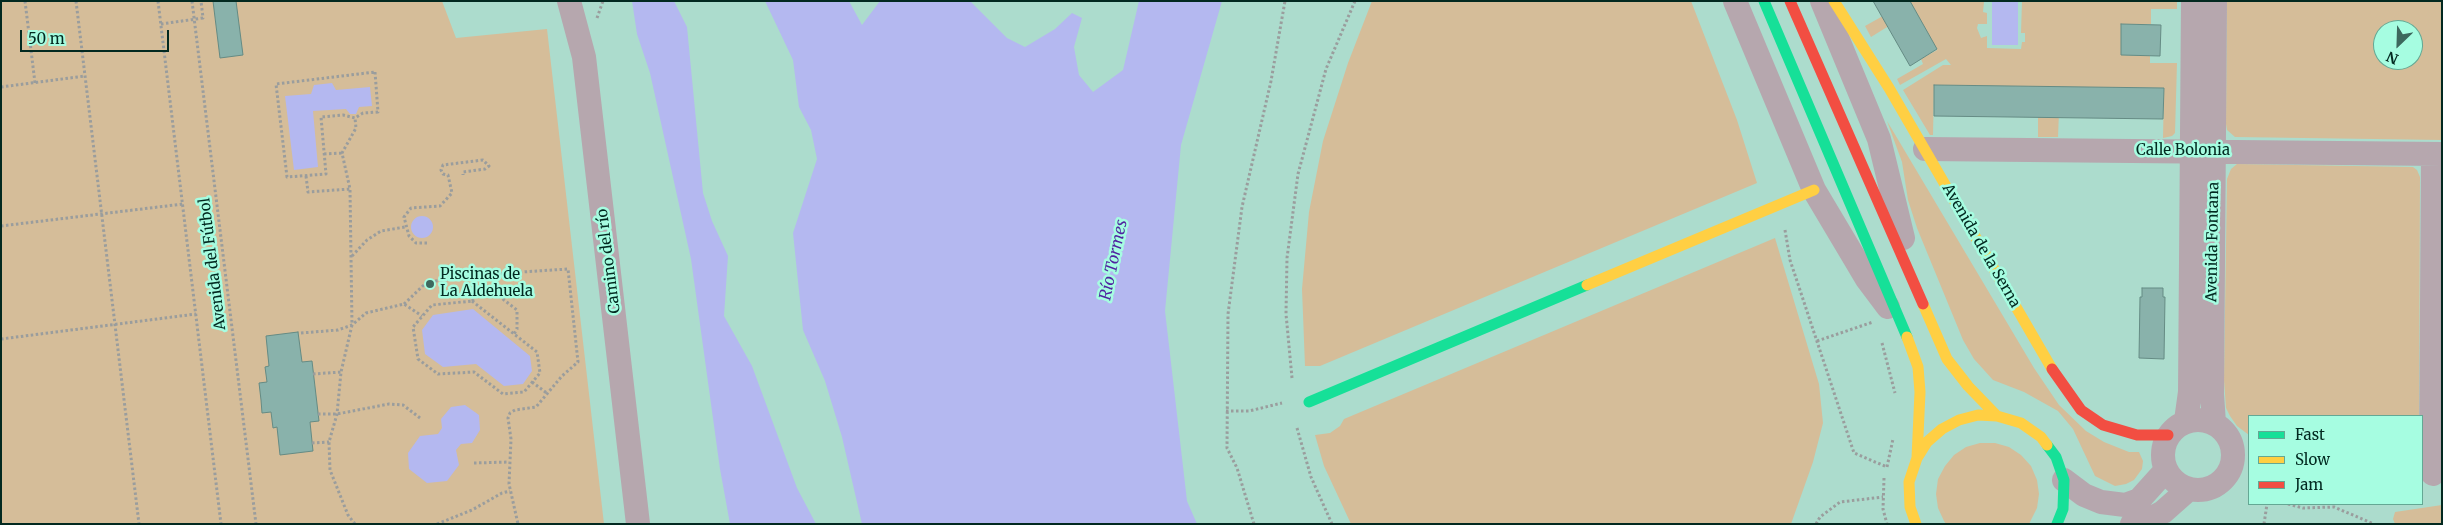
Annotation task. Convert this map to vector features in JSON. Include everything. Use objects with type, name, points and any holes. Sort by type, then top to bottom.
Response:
[{"type":"main road","points":[[1764,1],[1902,325],[1918,367],[1920,392],[1917,458],[1909,482],[1910,508],[1916,524]]},
{"type":"main road","points":[[1790,1],[1947,359],[1968,386],[1997,416]]},
{"type":"main road","name":"Avenida de la Serna","points":[[1834,1],[1925,149],[2063,387],[2081,410],[2103,425],[2121,432],[2137,435],[2168,435]]},
{"type":"main road","points":[[1309,402],[1814,190]]},
{"type":"main road","points":[[1917,458],[1928,442],[1942,429],[1959,420],[1978,415],[1997,416],[2021,423],[2041,437],[2056,457],[2064,480],[2063,509],[2057,524]]},
{"type":"street","name":"Camino del río","points":[[569,1],[584,57],[638,524]]},
{"type":"street","points":[[1735,1],[1814,190],[1867,279],[1902,325]]},
{"type":"street","points":[[1822,1],[1879,139],[1914,286]]},
{"type":"street","name":"Avenida Fontana","points":[[2186,421],[2190,386],[2193,1]]},
{"type":"street","name":"Avenida Fontana","points":[[2214,423],[2212,388],[2215,1]]},
{"type":"street","name":"Calle Bolonia","points":[[1925,149],[2437,154]]},
{"type":"street","points":[[2432,464],[2437,154]]},
{"type":"street","points":[[2205,420],[2214,423],[2241,449],[2233,458],[2230,469],[2223,479],[2214,486],[2202,490],[2189,489],[2171,478],[2162,458],[2163,446],[2168,435],[2186,421],[2205,420]]},
{"type":"street","points":[[2064,480],[2084,495],[2101,502],[2125,505],[2140,500],[2166,470]]},
{"type":"street","points":[[2223,479],[2248,475]]},
{"type":"street","points":[[2132,524],[2146,521],[2163,512],[2189,489]]},
{"type":"path","points":[[25,1],[35,83]]},
{"type":"path","points":[[76,1],[139,524]]},
{"type":"path","name":"Avenida del Fútbol","points":[[158,1],[222,524]]},
{"type":"path","name":"Avenida del Fútbol","points":[[192,1],[256,524]]},
{"type":"path","points":[[161,24],[203,18],[201,1]]},
{"type":"path","points":[[596,18],[603,1]]},
{"type":"path","points":[[1254,524],[1237,468],[1227,448],[1228,314],[1242,207],[1271,81],[1285,1]]},
{"type":"path","points":[[1292,378],[1286,314],[1287,258],[1298,174],[1326,69],[1355,1]]},
{"type":"path","points":[[375,72],[378,112],[363,113],[355,118],[344,115],[321,117],[324,154],[326,174],[286,177],[276,84],[375,72]]},
{"type":"path","points":[[1,88],[85,76]]},
{"type":"path","points":[[354,524],[348,515],[330,470],[329,442],[337,414],[341,372],[352,325],[350,189],[342,153],[356,128],[355,118]]},
{"type":"path","points":[[324,154],[342,153]]},
{"type":"path","points":[[426,243],[416,243],[408,236],[404,217],[411,208],[440,206],[452,193],[448,175],[443,174],[441,170],[443,165],[483,160],[489,166],[485,170],[469,173],[463,172],[463,175]]},
{"type":"path","points":[[306,176],[308,192],[350,189]]},
{"type":"path","points":[[1,226],[183,204]]},
{"type":"path","points":[[351,256],[367,240],[381,231],[405,227]]},
{"type":"path","points":[[1785,230],[1790,260],[1854,453],[1887,467]]},
{"type":"path","points":[[301,334],[338,330],[352,325],[366,314],[404,304],[427,282],[506,273],[568,269],[578,362],[562,376],[536,406],[510,413],[508,418],[511,439],[509,462],[510,491],[518,524]]},
{"type":"path","points":[[472,301],[514,334],[537,352],[540,372],[524,392],[503,394],[474,372],[438,374],[418,359],[414,327],[432,305],[472,301],[477,296],[495,293],[517,310],[517,329],[514,334]]},
{"type":"path","points":[[404,304],[422,316]]},
{"type":"path","points":[[1,338],[196,314]]},
{"type":"path","points":[[1870,314],[1876,328]]},
{"type":"path","points":[[1817,341],[1873,322]]},
{"type":"path","points":[[1879,335],[1892,377],[1895,396]]},
{"type":"path","points":[[313,374],[341,372]]},
{"type":"path","points":[[532,382],[548,394]]},
{"type":"path","points":[[1226,411],[1249,411],[1282,403]]},
{"type":"path","points":[[318,414],[337,414],[389,404],[403,405],[420,418]]},
{"type":"path","points":[[1297,428],[1311,477],[1332,524]]},
{"type":"path","points":[[1887,524],[1883,509],[1882,486],[1893,435]]},
{"type":"path","points":[[312,444],[329,442]]},
{"type":"path","points":[[474,463],[509,462]]},
{"type":"path","points":[[437,524],[472,510],[502,493],[510,491]]},
{"type":"path","points":[[1816,524],[1820,518],[1840,502],[1883,497]]},
{"type":"path","points":[[2264,524],[2267,505]]},
{"type":"path","points":[[2292,505],[2304,508],[2334,507],[2374,524]]},
{"type":"shaded area","points":[[1,1],[442,1],[456,38],[547,29],[604,524],[1,524]]},
{"type":"shaded area","points":[[1372,1],[1691,1],[1737,120],[1757,183],[1320,366],[1305,366],[1302,289],[1309,212],[1323,141],[1348,63]]},
{"type":"shaded area","points":[[1898,1],[1987,1],[1984,2],[1983,12],[1987,13],[1987,24],[1978,24],[1977,28],[1981,38],[1987,36],[1987,48],[2021,49],[2022,42],[2025,42],[2025,33],[2021,33],[2022,1],[2177,1],[2177,9],[2151,9],[2151,24],[2121,24],[2121,55],[2150,56],[2150,63],[2177,63],[2175,133],[2172,136],[2163,138],[2164,88],[2060,87],[2058,137],[2038,137],[2038,87],[1934,85],[1933,135],[1930,135],[1903,90],[1943,65],[1951,65],[1946,59],[1900,85],[1897,79],[1923,64],[1921,59],[1937,50],[1920,20],[1900,19],[1871,37],[1865,26],[1890,12]]},
{"type":"shaded area","points":[[2227,1],[2442,1],[2442,140],[2235,137],[2227,130]]},
{"type":"shaded area","points":[[1887,121],[2034,368],[2059,405],[2086,431],[2104,442],[2129,452],[2139,452],[2143,461],[2142,469],[2134,480],[2115,486],[2095,476],[2073,429],[2058,411],[2024,392],[1993,380],[1974,359],[1963,340],[1917,228],[1908,200],[1902,162]]},
{"type":"shaded area","points":[[2237,164],[2413,167],[2417,170],[2420,177],[2419,415],[2248,415],[2248,434],[2237,426],[2226,408],[2224,380],[2227,179],[2231,169]]},
{"type":"shaded area","points":[[1775,238],[1819,384],[1823,423],[1813,462],[1791,524],[1351,524],[1324,466],[1315,435],[1330,433],[1340,426],[1344,419]]},
{"type":"shaded area","points":[[1980,443],[1995,443],[2009,447],[2021,455],[2031,466],[2037,480],[2039,494],[2037,508],[2029,524],[1946,524],[1944,521],[1938,508],[1936,494],[1938,479],[1954,455],[1966,447]]},
{"type":"shaded area","points":[[2442,505],[2442,524],[2395,524],[2393,519],[2395,512]]},
{"type":"water","points":[[632,1],[674,1],[687,27],[703,193],[712,221],[728,256],[724,316],[752,366],[797,488],[816,524],[730,524],[720,469],[691,259],[650,73],[637,34]]},
{"type":"water","name":"Río Tormes","points":[[765,1],[849,1],[862,25],[880,1],[970,1],[1007,38],[1025,47],[1055,29],[1072,13],[1082,18],[1074,47],[1079,75],[1093,92],[1123,70],[1139,1],[1222,1],[1181,145],[1165,311],[1187,501],[1197,524],[862,524],[842,437],[825,381],[803,330],[793,233],[817,159],[811,130],[799,107],[793,60]]},
{"type":"water","points":[[1992,1],[2018,1],[2018,45],[1992,45]]},
{"type":"water","points":[[332,83],[336,90],[370,87],[372,106],[359,107],[356,114],[350,114],[346,109],[313,111],[318,167],[294,170],[285,96],[311,94],[314,85]]},
{"type":"water","points":[[422,216],[430,219],[433,227],[430,235],[422,238],[414,235],[411,227],[414,219]]},
{"type":"water","points":[[473,309],[530,356],[532,371],[523,384],[504,386],[476,364],[443,367],[425,354],[422,330],[433,315]]},
{"type":"water","points":[[465,405],[479,415],[480,430],[472,443],[461,444],[456,450],[459,465],[447,481],[427,483],[409,469],[408,453],[420,436],[438,434],[442,428],[441,419],[451,407]]},
{"type":"building","points":[[213,1],[236,1],[243,55],[220,58]]},
{"type":"building","points":[[1873,1],[1910,1],[1937,49],[1910,66]]},
{"type":"building","points":[[2121,24],[2161,25],[2160,56],[2121,55]]},
{"type":"building","points":[[1934,85],[2164,88],[2163,119],[1934,116]]},
{"type":"building","points":[[2142,288],[2163,288],[2163,297],[2165,297],[2164,359],[2139,358],[2140,297],[2142,297]]},
{"type":"building","points":[[298,332],[302,362],[312,361],[319,421],[310,422],[313,451],[280,455],[277,427],[273,428],[271,412],[262,413],[259,383],[267,382],[265,367],[269,366],[266,336]]},
{"type":"traffic: fast","points":[[1764,1],[1907,337]]},
{"type":"traffic: fast","points":[[1309,402],[1587,285]]},
{"type":"traffic: fast","points":[[2047,445],[2056,457],[2064,480],[2063,509],[2057,524]]},
{"type":"traffic: slow","points":[[1834,1],[1889,88],[2052,369]]},
{"type":"traffic: slow","points":[[1587,285],[1814,190]]},
{"type":"traffic: slow","points":[[1923,304],[1947,359],[1968,386],[1997,416]]},
{"type":"traffic: slow","points":[[1907,337],[1918,367],[1920,392],[1917,458]]},
{"type":"traffic: slow","points":[[1916,524],[1910,507],[1909,482],[1917,458],[1927,442],[1942,429],[1959,420],[1978,415],[1997,416],[2021,423],[2041,437],[2047,445]]},
{"type":"traffic: jam","points":[[1790,1],[1923,304]]},
{"type":"traffic: jam","points":[[2052,369],[2081,410],[2103,425],[2137,435],[2168,435]]},
{"type":"place","name":"Piscinas de La Aldehuela","points":[[430,284]]}]
